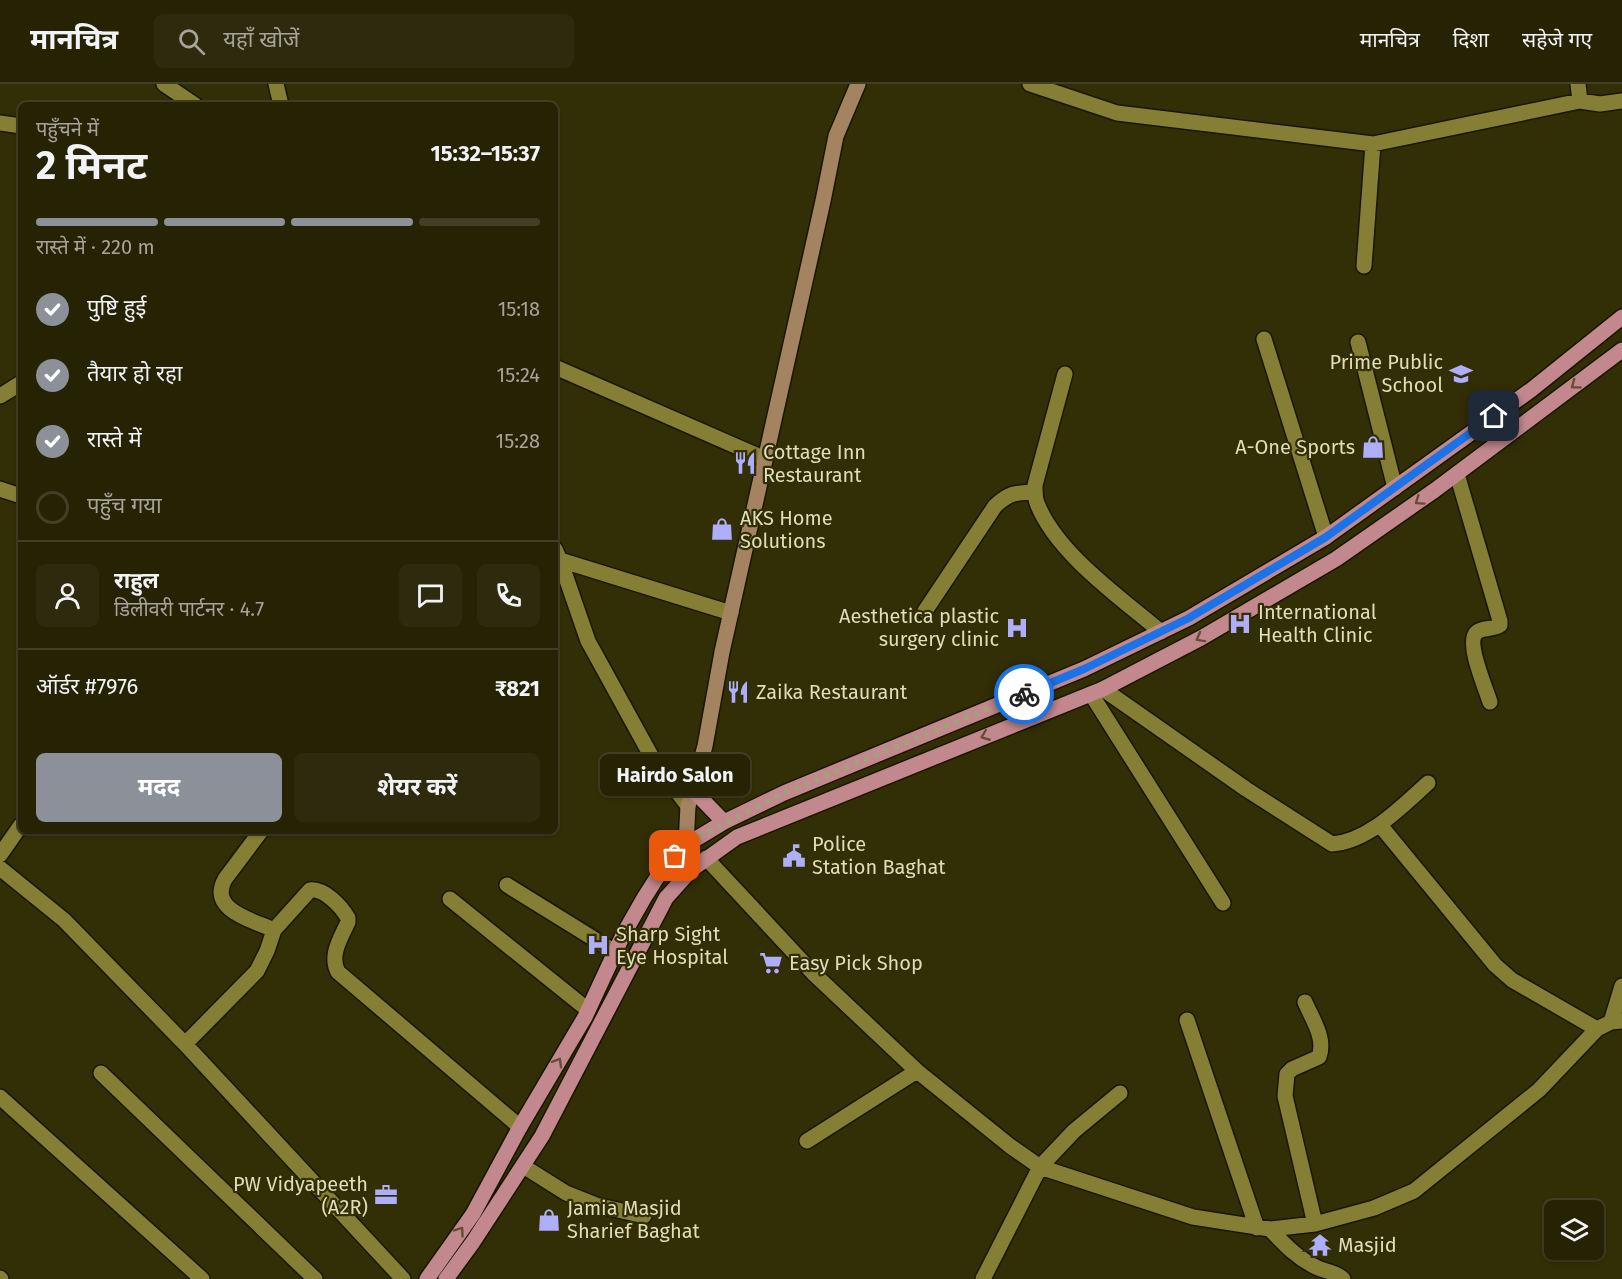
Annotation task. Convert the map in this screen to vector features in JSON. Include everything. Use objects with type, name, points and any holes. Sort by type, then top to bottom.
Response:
[{"type":"main road","points":[[691,870],[686,845],[688,806],[705,746],[731,613],[836,136],[857,84]]},
{"type":"main road","points":[[427,1279],[473,1214],[588,1010],[644,898],[663,868],[686,845],[724,822],[784,793],[1084,669],[1189,618],[1326,537],[1531,390],[1622,318]]},
{"type":"main road","points":[[446,1279],[542,1136],[666,898],[691,870],[706,858],[737,837],[1097,692],[1201,638],[1336,559],[1457,474],[1622,350]]},
{"type":"main road","points":[[693,790],[724,822]]},
{"type":"street","points":[[164,84],[190,96]]},
{"type":"street","points":[[276,84],[280,102]]},
{"type":"street","points":[[1030,84],[1117,113],[1373,144],[1580,101],[1600,104],[1622,101]]},
{"type":"street","points":[[1578,84],[1580,101]]},
{"type":"street","points":[[0,123],[18,126]]},
{"type":"street","points":[[1364,266],[1373,144]]},
{"type":"street","points":[[1264,339],[1326,537]]},
{"type":"street","points":[[1358,342],[1395,488]]},
{"type":"street","points":[[558,368],[765,459]]},
{"type":"street","points":[[1065,374],[1039,465],[1035,485],[1036,501],[1047,523],[1078,561],[1161,632]]},
{"type":"street","points":[[0,396],[18,385]]},
{"type":"street","points":[[1457,474],[1500,621],[1500,625],[1496,628],[1474,634],[1473,642],[1473,651],[1490,702]]},
{"type":"street","points":[[0,489],[18,495]]},
{"type":"street","points":[[925,612],[995,507],[1005,497],[1014,493],[1035,492]]},
{"type":"street","points":[[558,554],[731,613]]},
{"type":"street","points":[[558,554],[588,641],[654,761],[688,806]]},
{"type":"street","points":[[1097,692],[1332,844],[1346,841],[1380,825],[1428,783]]},
{"type":"street","points":[[1097,692],[1223,903]]},
{"type":"street","points":[[1380,825],[1495,965],[1512,980],[1610,1024]]},
{"type":"street","points":[[0,855],[18,829]]},
{"type":"street","points":[[259,834],[225,879],[220,887],[220,894],[226,907],[274,930]]},
{"type":"street","points":[[706,858],[813,973],[917,1071],[1010,1146],[1040,1167],[1193,1217],[1264,1228],[1315,1224],[1374,1208],[1414,1191],[1539,1090],[1610,1024],[1622,986]]},
{"type":"street","points":[[0,868],[64,920],[185,1044],[403,1279]]},
{"type":"street","points":[[507,885],[615,952]]},
{"type":"street","points":[[185,1044],[257,971],[274,930],[310,890],[317,889],[345,912],[348,918],[335,950],[335,966],[338,972],[520,1127]]},
{"type":"street","points":[[450,899],[588,1010]]},
{"type":"street","points":[[1305,1002],[1322,1042],[1321,1050],[1318,1057],[1292,1069],[1287,1074],[1285,1096],[1315,1224]]},
{"type":"street","points":[[1187,1020],[1264,1228],[1291,1252],[1343,1279]]},
{"type":"street","points":[[807,1141],[917,1071]]},
{"type":"street","points":[[101,1073],[315,1279]]},
{"type":"street","points":[[991,1276],[1000,1243],[1040,1167],[1074,1131],[1120,1093]]},
{"type":"street","points":[[0,1097],[202,1279]]},
{"type":"street","points":[[523,1166],[566,1193],[596,1205],[644,1216]]},
{"type":"way so far","points":[[675,856],[686,845],[724,822],[784,793],[1024,694]]},
{"type":"place","name":"Prime Public School","points":[[1461,374]]},
{"type":"place","name":"A-One Sports","points":[[1373,447]]},
{"type":"place","name":"Cottage Inn Restaurant","points":[[745,463]]},
{"type":"place","name":"AKS Home Solutions","points":[[722,529]]},
{"type":"place","name":"International Health Clinic","points":[[1240,624]]},
{"type":"place","name":"Aesthetica plastic surgery clinic","points":[[1017,628]]},
{"type":"place","name":"Zaika Restaurant","points":[[738,692]]},
{"type":"place","name":"Hairdo Salon","points":[[675,856]]},
{"type":"place","name":"Police Station Baghat","points":[[794,856]]},
{"type":"place","name":"Sharp Sight Eye Hospital","points":[[598,945]]},
{"type":"place","name":"Easy Pick Shop","points":[[771,963]]},
{"type":"place","name":"PW Vidyapeeth (A2R)","points":[[386,1195]]},
{"type":"place","name":"Jamia Masjid Sharief Baghat","points":[[549,1220]]},
{"type":"place","name":"Masjid","points":[[1320,1245]]},
{"type":"route","points":[[1024,694],[1084,669],[1189,618],[1326,537],[1494,416]]}]
